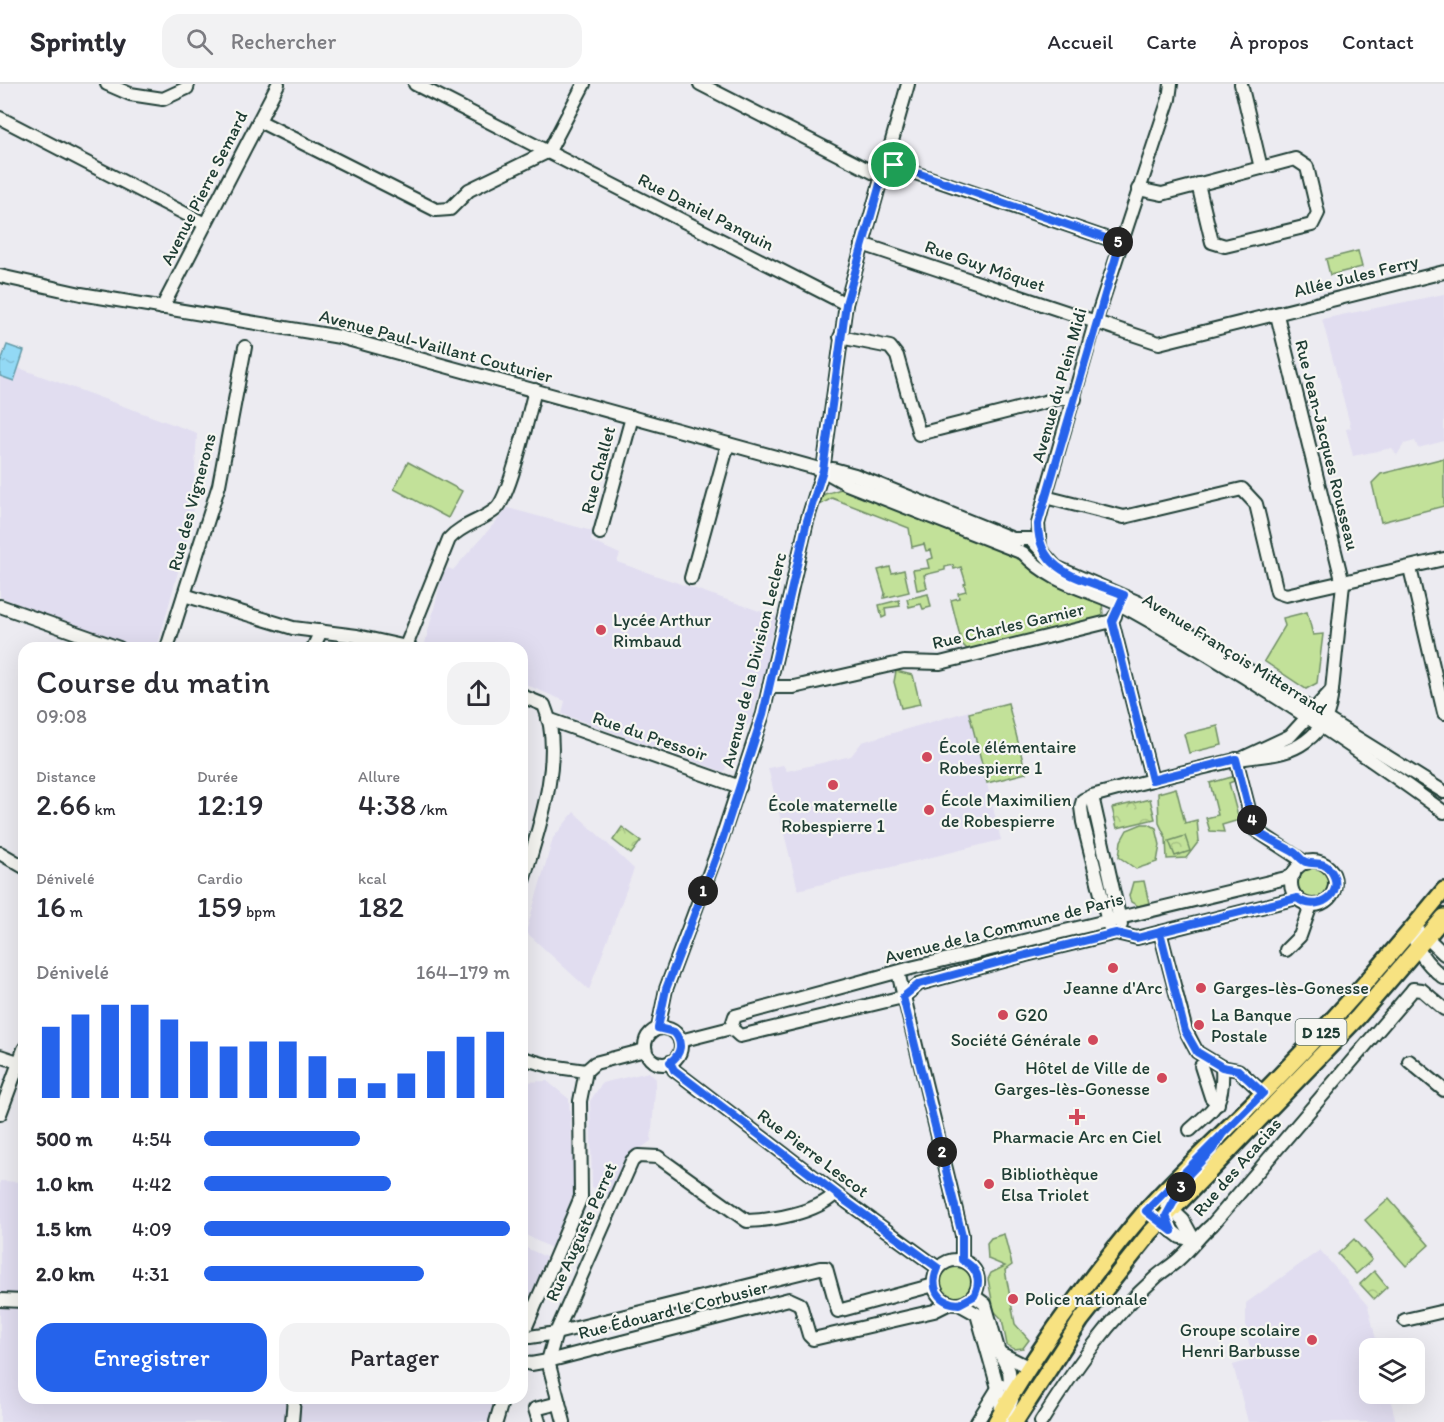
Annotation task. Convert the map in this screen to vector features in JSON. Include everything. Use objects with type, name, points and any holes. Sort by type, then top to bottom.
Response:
[{"type":"main road","name":"D 125","points":[[1015,1422],[1081,1320],[1166,1214],[1223,1133],[1348,1002],[1444,890]]},
{"type":"main road","name":"D 125","points":[[1166,1214],[1295,1084],[1444,917]]},
{"type":"main road","name":"D 125","points":[[1004,1404],[1076,1298],[1146,1211],[1166,1214]]},
{"type":"street","points":[[107,84],[130,94],[164,99],[187,88],[188,84]]},
{"type":"street","name":"Avenue Pierre Semard","points":[[162,308],[278,84]]},
{"type":"street","name":"Rue Daniel Panquin","points":[[415,84],[846,304]]},
{"type":"street","points":[[259,121],[436,210],[450,209],[469,190],[549,151],[584,84]]},
{"type":"street","points":[[700,84],[882,177]]},
{"type":"street","name":"Avenue de la Division Leclerc","points":[[658,1028],[666,989],[740,787],[769,687],[807,521],[823,470],[846,304],[908,84]]},
{"type":"street","name":"Avenue du Plein Midi","points":[[1043,551],[1038,524],[1045,497],[1095,323],[1169,99],[1171,84]]},
{"type":"street","points":[[1241,84],[1261,168]]},
{"type":"street","points":[[0,118],[205,224]]},
{"type":"street","points":[[1138,189],[1162,194],[1198,184],[1295,159],[1307,167],[1318,213],[1312,225],[1225,246],[1212,242],[1198,184]]},
{"type":"street","points":[[886,163],[1120,243]]},
{"type":"street","name":"Rue Guy Môquet","points":[[862,244],[1159,343],[1277,315]]},
{"type":"street","name":"Allée Jules Ferry","points":[[1277,315],[1444,272]]},
{"type":"street","name":"Avenue Paul-Vaillant Couturier","points":[[0,276],[36,286],[340,337],[823,470]]},
{"type":"street","name":"Rue Jean-Jacques Rousseau","points":[[1277,315],[1343,584],[1332,690],[1323,723]]},
{"type":"street","points":[[840,337],[890,347],[897,356],[919,434],[1060,398],[1075,399]]},
{"type":"street","name":"Rue des Vignerons","points":[[169,642],[219,484],[245,347]]},
{"type":"street","points":[[410,642],[449,538],[457,530],[487,515],[504,501],[535,390]]},
{"type":"street","name":"Rue Challet","points":[[600,533],[632,417]]},
{"type":"street","points":[[691,578],[728,444]]},
{"type":"street","name":"Avenue François Mitterrand","points":[[823,470],[843,471],[1000,534],[1019,540],[1031,538],[1056,567],[1122,599],[1323,723],[1442,785]]},
{"type":"street","name":"Avenue François Mitterrand","points":[[823,470],[847,484],[1023,553],[1036,567],[1056,580],[1122,599]]},
{"type":"street","points":[[1045,497],[1124,517],[1242,489],[1256,504],[1277,592],[1294,595],[1444,559]]},
{"type":"street","name":"Avenue du Plein Midi","points":[[1023,553],[1022,548],[1026,538],[1038,524]]},
{"type":"street","points":[[1036,567],[1045,565],[1043,551]]},
{"type":"street","points":[[1410,568],[1444,713]]},
{"type":"street","points":[[184,595],[292,628],[379,642]]},
{"type":"street","points":[[1122,599],[1112,621],[1152,780]]},
{"type":"street","points":[[0,606],[102,642]]},
{"type":"street","name":"Rue Charles Garnier","points":[[769,687],[794,687],[904,662],[940,663],[1112,621]]},
{"type":"street","points":[[316,642],[321,632]]},
{"type":"street","points":[[1240,759],[1286,739],[1332,690]]},
{"type":"street","points":[[528,698],[544,705],[548,719],[550,760],[548,798],[528,864]]},
{"type":"street","name":"Rue du Pressoir","points":[[548,719],[740,787]]},
{"type":"street","points":[[1092,796],[1121,918],[1121,926],[1116,933],[1107,921],[1081,807],[1083,800],[1092,796],[1152,780],[1240,759],[1289,751],[1307,741],[1323,723]]},
{"type":"street","name":"Avenue François Mitterrand","points":[[1323,723],[1352,749],[1444,812]]},
{"type":"street","points":[[1352,749],[1369,753],[1428,791],[1442,785]]},
{"type":"street","points":[[1240,759],[1254,829],[1306,863],[1323,864],[1334,879],[1334,889],[1324,902],[1311,905],[1297,898],[1292,886],[1294,874],[1306,863]]},
{"type":"street","points":[[0,853],[18,864]]},
{"type":"street","name":"Avenue de la Commune de Paris","points":[[731,1028],[735,1016],[898,972],[1286,878],[1294,874]]},
{"type":"street","name":"Avenue de la Commune de Paris","points":[[731,1028],[740,1036],[903,997],[919,984],[1116,933],[1137,938],[1297,898]]},
{"type":"street","points":[[1286,950],[1300,936],[1311,905]]},
{"type":"street","points":[[1414,926],[1431,966],[1444,978]]},
{"type":"street","points":[[1160,932],[1185,1031],[1197,1052],[1222,1067],[1238,1070],[1263,1093]]},
{"type":"street","points":[[1423,943],[1444,954]]},
{"type":"street","points":[[1400,969],[1419,965],[1431,966]]},
{"type":"street","points":[[898,972],[962,1235],[962,1260]]},
{"type":"street","name":"Rue des Acacias","points":[[1041,1422],[1073,1372],[1126,1307],[1155,1278],[1181,1258],[1194,1240],[1212,1225],[1413,989],[1422,990],[1444,1009]]},
{"type":"street","points":[[658,1028],[674,1032],[680,1041],[679,1053],[670,1062],[655,1062],[645,1050],[646,1039],[658,1028]]},
{"type":"street","name":"Avenue de la Commune de Paris","points":[[680,1041],[731,1028]]},
{"type":"street","points":[[528,1321],[580,1197],[580,1101],[586,1071],[595,1063],[645,1050]]},
{"type":"street","points":[[0,1056],[18,1062]]},
{"type":"street","points":[[528,1060],[549,1066],[586,1071]]},
{"type":"street","points":[[1409,1061],[1444,1090]]},
{"type":"street","name":"Rue Pierre Lescot","points":[[670,1062],[674,1070],[835,1194],[938,1268]]},
{"type":"street","points":[[1201,1066],[1211,1097],[1218,1104]]},
{"type":"street","points":[[1190,1130],[1218,1104],[1223,1090],[1222,1067]]},
{"type":"street","points":[[0,1114],[18,1072]]},
{"type":"street","name":"Rue Auguste Perret","points":[[556,1333],[632,1161],[638,1156],[658,1156],[747,1221],[824,1205],[835,1194]]},
{"type":"street","points":[[1166,1214],[1184,1220],[1194,1240]]},
{"type":"street","points":[[1166,1214],[1180,1237],[1194,1240]]},
{"type":"street","points":[[974,1296],[979,1279],[976,1270],[962,1260],[945,1262],[938,1268],[934,1286],[942,1300],[972,1309],[977,1314],[1004,1404]]},
{"type":"street","name":"Rue Édouard le Corbusier","points":[[528,1336],[556,1333],[820,1268],[826,1268],[843,1333]]},
{"type":"street","points":[[838,1311],[934,1286]]},
{"type":"street","points":[[955,1304],[974,1296]]},
{"type":"street","points":[[974,1296],[985,1304],[999,1353],[1009,1371],[1004,1404]]},
{"type":"street","name":"Rue Édouard le Corbusier","points":[[528,1363],[548,1361],[789,1299],[800,1305],[809,1335],[813,1339],[955,1304]]},
{"type":"street","points":[[0,1300],[18,1301]]},
{"type":"street","points":[[1405,1320],[1444,1311]]},
{"type":"street","points":[[556,1333],[548,1361],[564,1422]]},
{"type":"street","points":[[999,1353],[1028,1367]]},
{"type":"street","points":[[977,1422],[1004,1404],[1024,1398],[1035,1389]]},
{"type":"street","points":[[539,1422],[535,1409],[559,1403]]},
{"type":"street","points":[[292,1422],[294,1404]]},
{"type":"street","points":[[496,1422],[501,1404]]},
{"type":"shaded area","points":[[1444,294],[1444,441],[1418,448],[1415,441],[1404,444],[1397,455],[1392,448],[1353,456],[1346,429],[1351,428],[1322,319]]},
{"type":"shaded area","points":[[0,361],[197,433],[192,521],[159,642],[122,642],[0,597]]},
{"type":"shaded area","name":"Lycée Arthur Rimbaud","points":[[508,508],[592,531],[591,541],[620,554],[617,562],[777,617],[769,644],[772,648],[754,711],[755,720],[742,729],[724,772],[562,714],[565,701],[528,686],[528,642],[425,642],[443,574],[448,568],[453,570]]},
{"type":"shaded area","name":"École Maximilien de Robespierre","points":[[969,711],[1001,840],[798,890],[768,768],[783,765],[787,771],[851,756],[862,742]]},
{"type":"shaded area","points":[[574,812],[634,869],[589,990],[528,934],[528,925],[553,838]]},
{"type":"shaded area","points":[[649,1072],[656,1079],[651,1141],[623,1161],[610,1195],[592,1187],[590,1101],[602,1083]]},
{"type":"shaded area","points":[[547,1081],[569,1099],[575,1190],[551,1248],[528,1236],[528,1082]]},
{"type":"shaded area","points":[[0,1181],[18,1182],[18,1404],[498,1404],[493,1422],[0,1422]]},
{"type":"shaded area","points":[[528,1249],[546,1257],[528,1313]]},
{"type":"shaded area","name":"Groupe scolaire Henri Barbusse","points":[[1320,1250],[1368,1306],[1376,1338],[1359,1338],[1359,1404],[1392,1404],[1396,1422],[1248,1422],[1233,1365],[1253,1359],[1246,1332],[1246,1303]]},
{"type":"green space","points":[[1358,251],[1362,267],[1330,275],[1326,259]]},
{"type":"green space","points":[[1444,458],[1444,506],[1381,522],[1372,483],[1381,474]]},
{"type":"green space","points":[[408,462],[462,491],[448,518],[394,489]]},
{"type":"green space","points":[[841,489],[1024,560],[1102,601],[1103,615],[1100,619],[968,650],[962,644],[951,600],[959,598],[958,593],[966,591],[961,567],[954,569],[953,565],[945,567],[945,570],[924,575],[927,588],[917,590],[913,570],[929,568],[927,560],[933,558],[931,550],[926,551],[924,544],[912,547],[909,528],[832,498],[818,506],[817,502],[825,494]]},
{"type":"green space","points":[[890,567],[892,573],[904,570],[909,592],[884,598],[885,593],[878,570]]},
{"type":"green space","points":[[928,594],[931,607],[923,609],[921,604],[909,607],[907,599]]},
{"type":"green space","points":[[899,600],[900,606],[885,608],[886,616],[882,618],[879,605]]},
{"type":"green space","points":[[1307,612],[1313,635],[1323,634],[1317,683],[1306,689],[1264,661],[1285,626],[1283,618]]},
{"type":"green space","points":[[896,671],[913,675],[920,704],[901,708],[894,682]]},
{"type":"green space","points":[[1008,703],[1026,773],[987,783],[969,713]]},
{"type":"green space","points":[[1218,726],[1222,745],[1189,753],[1184,734]]},
{"type":"green space","points":[[1232,777],[1234,781],[1229,783],[1239,820],[1222,825],[1224,832],[1210,831],[1206,818],[1218,815],[1210,783]]},
{"type":"green space","points":[[1176,788],[1185,823],[1197,820],[1199,841],[1186,858],[1167,859],[1166,838],[1159,823],[1158,793]]},
{"type":"green space","points":[[1150,799],[1155,819],[1117,828],[1112,808]]},
{"type":"green space","points":[[1142,824],[1149,824],[1156,828],[1160,845],[1157,862],[1136,869],[1119,857],[1121,841],[1127,830]]},
{"type":"green space","points":[[622,827],[641,841],[631,854],[613,840]]},
{"type":"green space","points":[[1185,836],[1190,851],[1175,856],[1169,841]]},
{"type":"green space","points":[[1313,861],[1328,868],[1335,883],[1328,898],[1313,905],[1298,898],[1291,883],[1298,868]]},
{"type":"green space","points":[[1144,881],[1149,903],[1138,906],[1131,902],[1129,896],[1133,882]]},
{"type":"green space","points":[[1389,1199],[1429,1245],[1406,1266],[1365,1220]]},
{"type":"green space","points":[[1004,1234],[1012,1265],[1005,1270],[1015,1324],[1029,1340],[1023,1348],[1014,1349],[1007,1345],[1002,1319],[994,1311],[988,1279],[991,1273],[1005,1266],[988,1259],[987,1243],[991,1238]]},
{"type":"green space","points":[[1354,1239],[1372,1260],[1356,1274],[1338,1254]]},
{"type":"green space","points":[[957,1265],[969,1269],[973,1281],[969,1293],[957,1297],[945,1293],[941,1281],[945,1269]]},
{"type":"green space","points":[[1374,1271],[1387,1287],[1374,1299],[1360,1284]]},
{"type":"water","points":[[7,345],[24,351],[14,381],[0,376],[0,364]]},
{"type":"place","name":"Lycée Arthur Rimbaud","points":[[601,630]]},
{"type":"place","name":"École élémentaire Robespierre 1","points":[[927,757]]},
{"type":"place","name":"École maternelle Robespierre 1","points":[[833,785]]},
{"type":"place","name":"École Maximilien de Robespierre","points":[[929,810]]},
{"type":"place","name":"Jeanne d'Arc","points":[[1113,968]]},
{"type":"place","name":"Garges-lès-Gonesse","points":[[1201,988]]},
{"type":"place","name":"G20","points":[[1003,1015]]},
{"type":"place","name":"La Banque Postale","points":[[1199,1025]]},
{"type":"place","name":"Société Générale","points":[[1093,1040]]},
{"type":"place","name":"Hôtel de Ville de Garges-lès-Gonesse","points":[[1162,1078]]},
{"type":"place","name":"Pharmacie Arc en Ciel","points":[[1077,1117]]},
{"type":"place","name":"Bibliothèque Elsa Triolet","points":[[989,1184]]},
{"type":"place","name":"Police nationale","points":[[1013,1299]]},
{"type":"place","name":"Groupe scolaire Henri Barbusse","points":[[1312,1340]]},
{"type":"route","points":[[894,165],[886,163],[846,304],[823,470],[807,521],[763,714],[720,847],[666,989],[658,1028],[669,1029],[678,1036],[680,1041],[679,1053],[670,1062],[674,1070],[847,1202],[938,1268],[934,1276],[937,1293],[942,1300],[950,1304],[959,1304],[974,1296],[979,1279],[976,1270],[962,1260],[962,1235],[903,997],[919,984],[1026,955],[1116,933],[1137,938],[1160,932],[1185,1031],[1197,1052],[1222,1067],[1238,1070],[1263,1093],[1223,1133],[1212,1150],[1189,1174],[1178,1190],[1166,1216],[1167,1224],[1172,1231],[1146,1211],[1171,1184],[1263,1093],[1238,1070],[1222,1067],[1197,1052],[1191,1040],[1185,1031],[1173,982],[1160,932],[1297,898],[1303,903],[1320,904],[1330,897],[1335,885],[1332,873],[1327,866],[1319,862],[1306,863],[1254,829],[1236,759],[1152,780],[1112,621],[1124,595],[1056,567],[1040,548],[1038,524],[1120,243],[894,165]]}]
